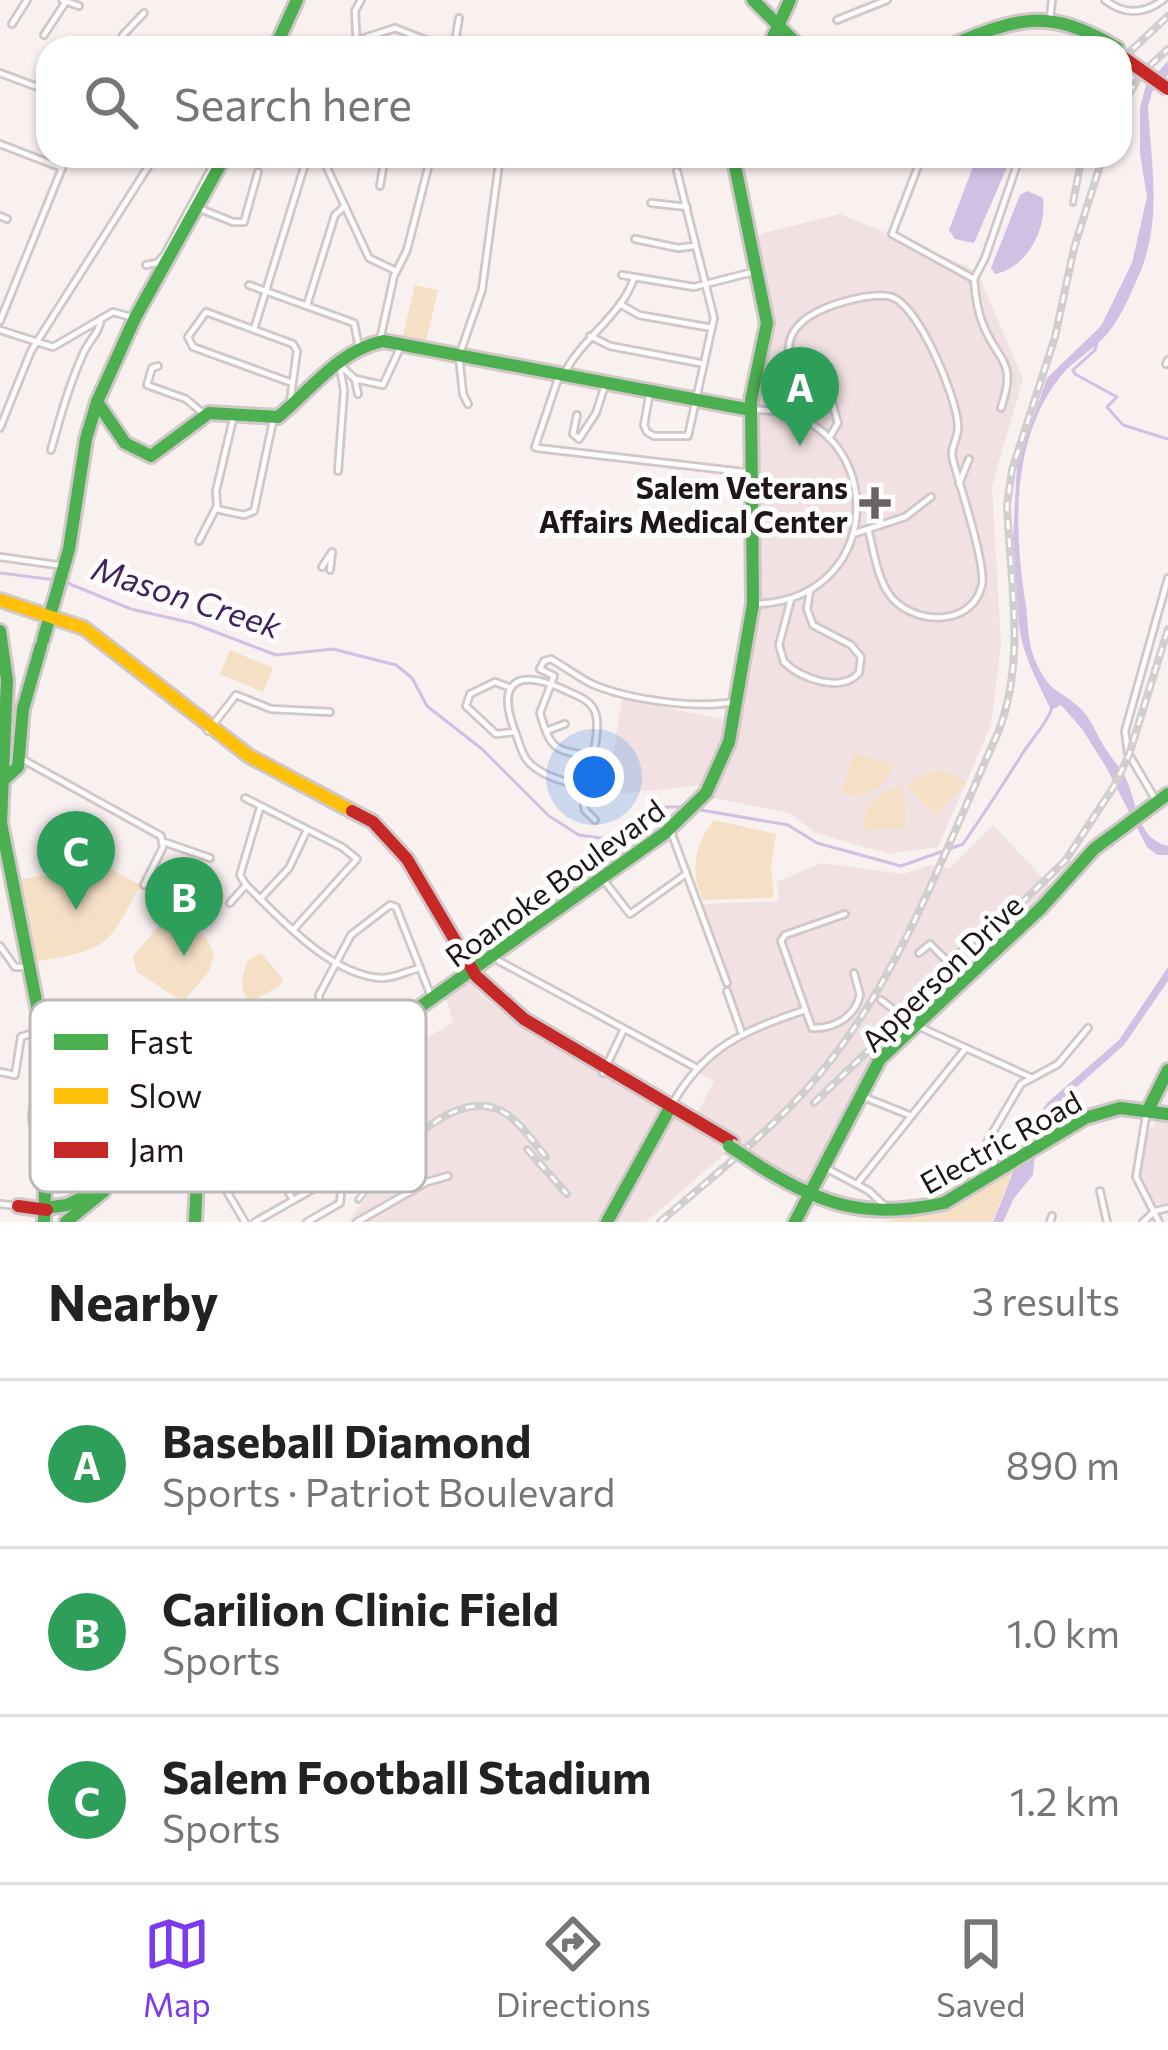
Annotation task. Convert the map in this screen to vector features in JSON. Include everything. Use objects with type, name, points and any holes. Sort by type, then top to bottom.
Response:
[{"type":"main road","points":[[280,36],[297,0]]},
{"type":"main road","points":[[757,0],[793,36]]},
{"type":"main road","points":[[770,36],[786,0]]},
{"type":"main road","points":[[987,36],[1009,27],[1050,21]]},
{"type":"main road","points":[[974,36],[1007,22],[1050,21],[1091,36]]},
{"type":"main road","points":[[1132,61],[1168,86]]},
{"type":"main road","points":[[3,781],[20,758],[23,709],[62,574],[97,402],[135,318],[215,168]]},
{"type":"main road","name":"Roanoke Boulevard","points":[[426,1003],[670,829],[696,806],[726,753],[753,604],[751,410],[767,323],[736,168]]},
{"type":"main road","points":[[97,402],[124,442],[144,456],[160,452],[205,415],[228,412],[274,418],[358,348],[380,341],[751,410]]},
{"type":"main road","name":"Electric Road","points":[[0,603],[91,632],[210,730],[262,764],[355,809],[379,826],[406,860],[470,972],[512,1011],[808,1196],[852,1216],[898,1218],[944,1203],[1052,1132],[1103,1105],[1152,1112]]},
{"type":"main road","points":[[0,632],[7,680],[1,821],[37,1000]]},
{"type":"main road","points":[[0,646],[0,728]]},
{"type":"main road","name":"Apperson Drive","points":[[797,1218],[880,1059],[1010,938],[1084,859],[1157,802]]},
{"type":"main road","points":[[1152,1112],[1168,1072]]},
{"type":"main road","points":[[607,1222],[670,1109]]},
{"type":"main road","name":"Electric Road","points":[[808,1196],[854,1211],[889,1213],[936,1201],[1001,1164]]},
{"type":"main road","name":"Roanoke Boulevard","points":[[45,1215],[94,1192]]},
{"type":"main road","points":[[195,1222],[197,1192]]},
{"type":"main road","points":[[18,1206],[45,1215],[100,1193]]},
{"type":"main road","points":[[66,1222],[100,1193]]},
{"type":"street","points":[[12,23],[26,0]]},
{"type":"street","points":[[44,35],[65,0],[79,5]]},
{"type":"street","points":[[357,36],[355,11],[361,0]]},
{"type":"street","points":[[837,20],[887,0]]},
{"type":"street","points":[[1050,21],[1052,0]]},
{"type":"street","points":[[1106,0],[1130,12],[1162,0]]},
{"type":"street","points":[[123,36],[144,14]]},
{"type":"street","points":[[454,36],[459,18]]},
{"type":"street","points":[[376,36],[395,28],[417,36]]},
{"type":"street","points":[[0,73],[36,86]]},
{"type":"street","points":[[0,144],[36,157]]},
{"type":"street","points":[[0,321],[62,168]]},
{"type":"street","points":[[0,428],[37,342],[147,168]]},
{"type":"street","points":[[146,265],[160,262],[166,254],[214,168]]},
{"type":"street","points":[[254,329],[304,168]]},
{"type":"street","points":[[328,168],[369,258],[396,271]]},
{"type":"street","points":[[380,186],[383,168]]},
{"type":"street","points":[[380,341],[428,168]]},
{"type":"street","points":[[469,404],[463,394],[459,354],[482,290],[498,168]]},
{"type":"street","points":[[917,168],[892,234],[974,279]]},
{"type":"street","points":[[1001,408],[1007,369],[982,321],[974,279],[1015,168]]},
{"type":"street","points":[[650,391],[644,425],[654,436],[688,436],[712,328],[706,284],[677,171]]},
{"type":"street","points":[[197,208],[238,224],[244,222],[258,172]]},
{"type":"street","points":[[651,203],[687,207]]},
{"type":"street","points":[[307,306],[335,215],[345,206]]},
{"type":"street","points":[[635,238],[678,248],[696,246]]},
{"type":"street","points":[[622,275],[688,286],[758,271]]},
{"type":"street","points":[[635,276],[620,304],[575,352],[562,374],[536,448],[752,473]]},
{"type":"street","points":[[249,284],[354,323],[358,348]]},
{"type":"street","points":[[789,414],[796,381],[789,346],[800,323],[854,299],[895,298],[925,336],[944,377],[958,427],[951,452],[982,577],[978,596],[959,614],[925,617],[897,602],[882,579],[868,529]]},
{"type":"street","points":[[620,304],[639,315],[712,328]]},
{"type":"street","points":[[0,330],[48,347],[119,311],[135,318]]},
{"type":"street","points":[[290,408],[296,347],[206,312],[192,329],[190,345],[292,383]]},
{"type":"street","points":[[51,450],[74,376],[101,319]]},
{"type":"street","points":[[590,335],[603,344],[702,363]]},
{"type":"street","points":[[339,362],[347,376],[383,385],[401,343]]},
{"type":"street","points":[[338,471],[344,391],[339,362]]},
{"type":"street","points":[[158,366],[152,368],[147,385],[186,399],[205,415]]},
{"type":"street","points":[[796,381],[818,376],[826,382],[838,423],[829,438]]},
{"type":"street","points":[[355,380],[358,394]]},
{"type":"street","points":[[577,415],[572,433],[579,439],[596,413],[606,382]]},
{"type":"street","points":[[751,410],[789,414],[829,438],[848,464],[857,492],[856,533],[838,566],[810,590],[753,604]]},
{"type":"street","points":[[199,541],[216,509],[228,412]]},
{"type":"street","points":[[216,509],[244,515],[254,511],[274,418]]},
{"type":"street","points":[[955,466],[968,462],[959,484]]},
{"type":"street","points":[[856,533],[909,515],[931,497]]},
{"type":"street","points":[[0,557],[62,574]]},
{"type":"street","points":[[1157,802],[1130,758],[1124,736],[1168,578]]},
{"type":"street","points":[[790,598],[779,645],[784,662],[794,671],[836,684],[851,682],[861,669],[859,654],[813,625],[807,609],[810,590]]},
{"type":"street","points":[[539,678],[544,661],[551,659],[585,681],[612,691],[709,706],[738,702]]},
{"type":"street","points":[[540,669],[551,674],[540,710],[556,749],[591,756]]},
{"type":"street","points":[[585,787],[531,764],[506,708],[512,688],[526,679],[552,683],[583,698],[594,710],[597,723],[584,806],[595,820]]},
{"type":"street","points":[[512,688],[495,682],[472,692],[466,703],[469,712],[496,734],[515,732]]},
{"type":"street","points":[[210,730],[236,695],[271,709],[330,712]]},
{"type":"street","points":[[546,731],[565,724]]},
{"type":"street","points":[[20,758],[159,834],[164,842],[210,858]]},
{"type":"street","points":[[245,798],[356,857],[350,871],[292,930]]},
{"type":"street","points":[[260,808],[240,876],[246,885],[310,946],[363,974],[384,978],[420,968]]},
{"type":"street","points":[[670,829],[741,1033]]},
{"type":"street","points":[[260,899],[289,868],[307,830]]},
{"type":"street","points":[[145,885],[164,842]]},
{"type":"street","points":[[602,878],[630,914],[686,874]]},
{"type":"street","points":[[230,903],[246,885]]},
{"type":"street","points":[[320,1000],[351,934],[388,905],[394,905],[399,915],[432,999]]},
{"type":"street","points":[[919,953],[930,944],[947,960],[953,959],[1007,907]]},
{"type":"street","points":[[844,914],[784,935],[781,941],[816,1029],[847,1018],[860,999],[854,973]]},
{"type":"street","points":[[994,921],[1010,938]]},
{"type":"street","points":[[0,946],[15,967],[31,967]]},
{"type":"street","points":[[499,961],[695,1067]]},
{"type":"street","points":[[881,1000],[916,1025],[1030,1077]]},
{"type":"street","points":[[670,1109],[695,1067],[741,1033],[805,1010]]},
{"type":"street","points":[[1001,1164],[987,1142],[1018,1088],[1058,1064],[1088,1028]]},
{"type":"street","points":[[604,1070],[624,1029]]},
{"type":"street","points":[[0,1072],[14,1075],[19,1036],[30,1030]]},
{"type":"street","points":[[856,1184],[966,1048]]},
{"type":"street","points":[[859,1095],[910,1116]]},
{"type":"street","points":[[1152,1112],[1136,1178],[1160,1222]]},
{"type":"street","points":[[824,1167],[884,1202],[889,1213]]},
{"type":"street","points":[[426,1183],[448,1176]]},
{"type":"street","points":[[1100,1191],[1107,1222]]},
{"type":"street","points":[[228,1192],[245,1222]]},
{"type":"street","points":[[289,1192],[294,1201]]},
{"type":"street","points":[[255,1222],[310,1192]]},
{"type":"street","points":[[307,1222],[342,1201],[342,1192]]},
{"type":"street","points":[[357,1222],[410,1192]]},
{"type":"street","points":[[0,1204],[18,1206]]},
{"type":"street","points":[[1143,1222],[1155,1211],[1168,1208]]},
{"type":"shaded area","points":[[1168,61],[1168,75],[1152,92],[1148,107],[1153,210],[1141,270],[1112,327],[1065,371],[1044,402],[1024,458],[1018,517],[1035,660],[1051,686],[1086,715],[1123,773],[1143,826],[1157,842],[1168,846],[1168,855],[1157,855],[1147,847],[1082,729],[1061,705],[1051,710],[1036,679],[1019,625],[1013,538],[1017,464],[1047,378],[1101,326],[1132,263],[1147,197],[1140,154],[1140,108],[1146,85]]},
{"type":"shaded area","points":[[972,168],[1007,168],[974,243],[955,239],[949,230]]},
{"type":"shaded area","points":[[1027,191],[1043,198],[1038,234],[1017,264],[995,274],[991,268],[1020,195]]},
{"type":"shaded area","name":"Salem Veterans Affairs Medical Center","points":[[840,214],[967,266],[980,278],[1023,379],[992,486],[1001,644],[991,725],[938,847],[890,854],[815,833],[790,813],[708,797],[731,752],[756,628],[761,576],[756,387],[772,317],[752,236]]},
{"type":"shaded area","points":[[415,285],[438,290],[425,346],[402,340]]},
{"type":"shaded area","points":[[230,650],[273,668],[263,692],[220,674]]},
{"type":"shaded area","points":[[622,699],[727,720],[722,749],[705,785],[607,795]]},
{"type":"shaded area","points":[[854,753],[894,764],[874,790],[841,793]]},
{"type":"shaded area","points":[[938,771],[966,783],[936,815],[906,786],[920,775]]},
{"type":"shaded area","points":[[903,786],[906,828],[863,830],[874,800]]},
{"type":"shaded area","points":[[714,820],[776,834],[771,866],[774,898],[703,900],[696,856]]},
{"type":"shaded area","points":[[993,825],[1050,886],[875,1057],[804,1188],[740,1144],[694,1120],[714,1081],[694,1070],[745,1036],[702,904],[779,901],[777,882],[821,863],[903,874],[931,865],[950,868]]},
{"type":"shaded area","points":[[103,864],[140,885],[120,923],[91,949],[35,962],[18,880]]},
{"type":"shaded area","points":[[178,920],[205,936],[214,954],[209,971],[185,1000],[137,972],[133,956],[159,926],[165,930]]},
{"type":"shaded area","points":[[261,953],[283,979],[281,985],[249,1000],[243,987],[248,960]]},
{"type":"shaded area","points":[[1168,967],[1168,981],[1124,1045],[1055,1106],[1037,1136],[1033,1175],[1014,1198],[1003,1222],[993,1222],[1032,1125],[1047,1103],[1119,1040]]},
{"type":"shaded area","points":[[467,976],[481,995],[513,1021],[729,1150],[646,1222],[349,1222],[369,1192],[426,1192],[426,1038],[453,1022],[445,994]]},
{"type":"shaded area","points":[[1159,1113],[1168,1117],[1168,1203],[1156,1204],[1144,1190],[1138,1171],[1142,1133],[1153,1127]]},
{"type":"shaded area","points":[[1018,1159],[992,1222],[883,1222],[935,1209]]},
{"type":"waterway","points":[[1098,339],[1095,350],[1073,370],[1075,374],[1117,397],[1107,407],[1123,425],[1168,439]]},
{"type":"waterway","name":"Mason Creek","points":[[0,573],[56,580]]},
{"type":"waterway","name":"Mason Creek","points":[[65,582],[131,609],[192,623],[276,655],[333,649],[396,665],[412,678],[427,706],[482,749],[549,816],[579,835],[608,839],[664,807],[686,807]]},
{"type":"waterway","name":"Mason Creek","points":[[695,809],[788,825],[817,843],[901,866],[963,844],[1052,708]]},
{"type":"railway","points":[[1132,50],[1168,16]]},
{"type":"railway","points":[[1132,89],[1168,49]]},
{"type":"railway","points":[[1073,203],[1080,168]]},
{"type":"railway","points":[[660,1222],[795,1102],[860,1019],[924,900],[997,735],[1012,679],[1014,650],[1007,505],[1012,470],[1055,337],[1074,248],[1099,168]]},
{"type":"railway","points":[[814,1103],[1065,861],[1129,755],[1168,629]]},
{"type":"railway","points":[[426,1129],[466,1108],[488,1107],[508,1115],[546,1157]]},
{"type":"railway","points":[[527,1149],[567,1194]]},
{"type":"railway","points":[[358,1200],[365,1192]]},
{"type":"traffic: fast","points":[[280,36],[297,0]]},
{"type":"traffic: fast","points":[[753,0],[789,36]]},
{"type":"traffic: fast","points":[[774,36],[790,0]]},
{"type":"traffic: fast","points":[[975,36],[1031,21],[1071,26],[1095,36]]},
{"type":"traffic: fast","points":[[43,640],[69,549],[86,439],[97,402],[135,318],[218,168]]},
{"type":"traffic: fast","points":[[426,1003],[665,833],[706,793],[729,742],[753,604],[751,400],[767,323],[735,168]]},
{"type":"traffic: fast","points":[[97,402],[125,443],[151,456],[209,413],[278,417],[339,362],[383,341],[751,410]]},
{"type":"traffic: fast","points":[[0,631],[7,680],[1,823],[36,1000]]},
{"type":"traffic: fast","points":[[0,783],[18,767],[23,709],[41,646]]},
{"type":"traffic: fast","points":[[795,1222],[880,1059],[1041,908],[1094,849],[1168,794]]},
{"type":"traffic: fast","points":[[1148,1110],[1168,1070]]},
{"type":"traffic: fast","points":[[607,1222],[671,1106]]},
{"type":"traffic: fast","points":[[761,1167],[806,1192],[848,1206],[917,1208],[944,1203],[1085,1118],[1120,1108],[1168,1114]]},
{"type":"traffic: fast","points":[[729,1146],[761,1167]]},
{"type":"traffic: fast","points":[[44,1222],[45,1192]]},
{"type":"traffic: fast","points":[[45,1208],[67,1205],[93,1192]]},
{"type":"traffic: fast","points":[[66,1222],[103,1192]]},
{"type":"traffic: fast","points":[[195,1222],[196,1192]]},
{"type":"traffic: slow","points":[[0,600],[84,628],[249,756],[352,811]]},
{"type":"traffic: jam","points":[[1132,64],[1168,89]]},
{"type":"traffic: jam","points":[[352,811],[373,822],[407,859],[476,976],[524,1019],[732,1142]]},
{"type":"traffic: jam","points":[[18,1206],[47,1210]]},
{"type":"place","name":"Baseball Diamond","points":[[800,446]]},
{"type":"place","name":"Salem Veterans Affairs Medical Center","points":[[875,503]]},
{"type":"place","name":"Salem Football Stadium","points":[[76,910]]},
{"type":"place","name":"Carilion Clinic Field","points":[[184,956]]}]
